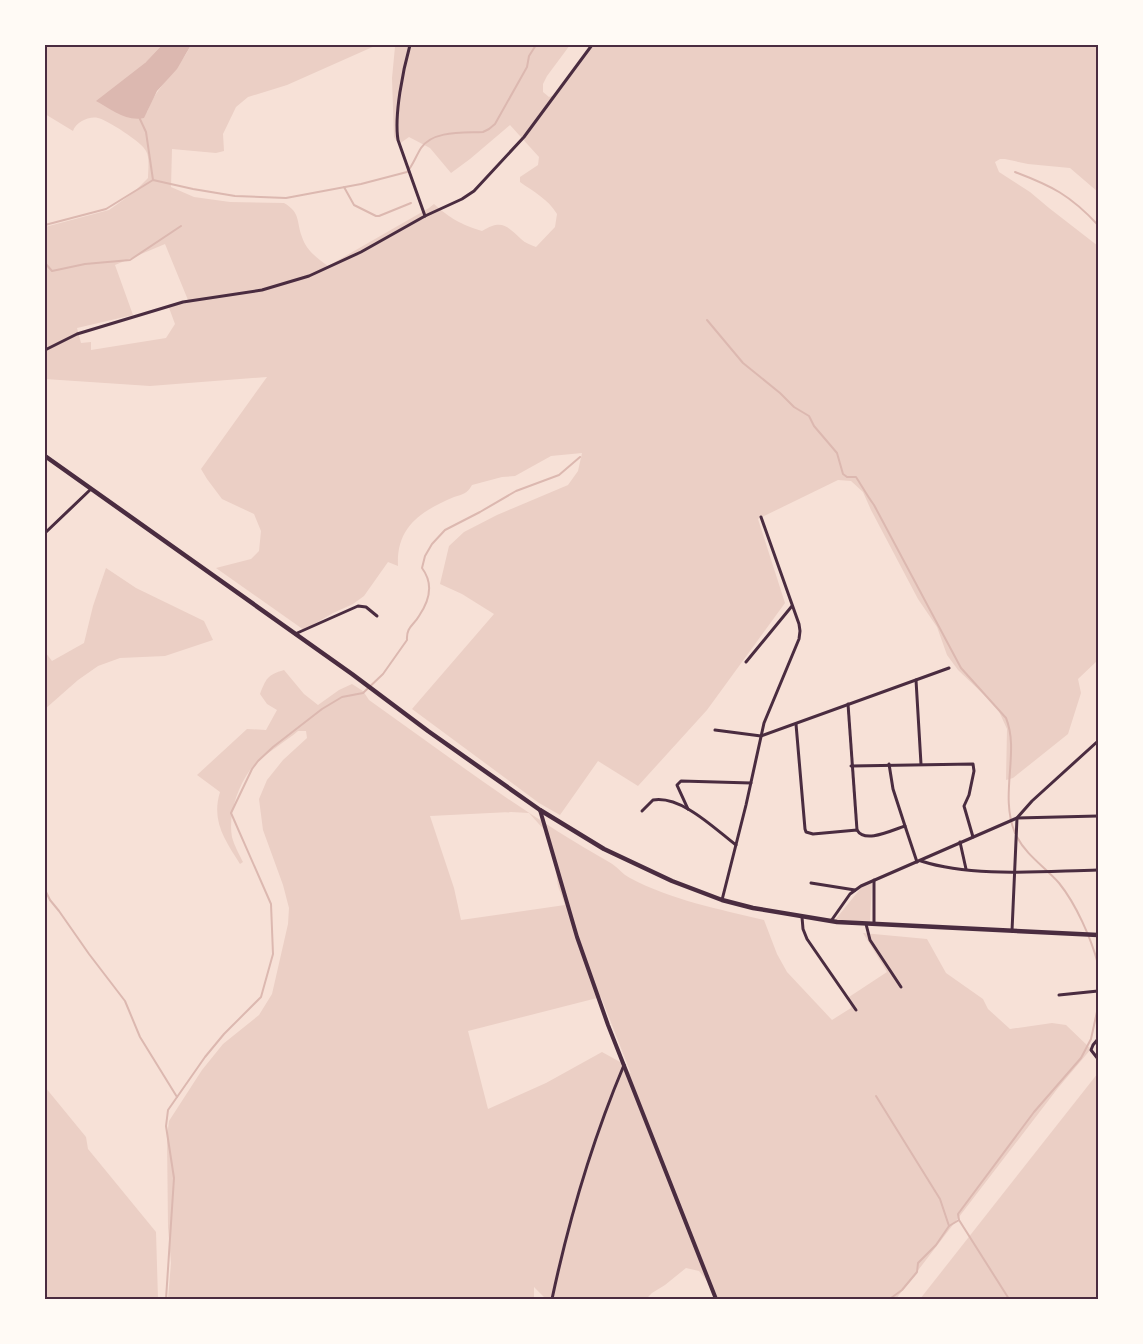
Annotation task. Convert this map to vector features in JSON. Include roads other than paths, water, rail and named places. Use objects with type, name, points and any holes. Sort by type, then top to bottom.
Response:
[{"type":"main road","points":[[45,456],[540,810],[621,858],[672,881],[722,900],[769,912],[874,925],[1098,935]]},
{"type":"street","points":[[410,45],[396,130],[425,216]]},
{"type":"street","points":[[45,350],[77,334],[183,302],[262,290],[296,281],[361,252],[425,216],[462,199],[474,191],[532,126],[592,45]]},
{"type":"street","points":[[45,533],[91,489]]},
{"type":"street","points":[[722,900],[761,736],[770,707],[800,635],[800,628],[793,606],[762,517]]},
{"type":"street","points":[[295,634],[358,606],[366,607],[377,616]]},
{"type":"street","points":[[746,662],[793,606]]},
{"type":"street","points":[[715,730],[761,736],[949,668]]},
{"type":"street","points":[[916,680],[921,764]]},
{"type":"street","points":[[848,704],[857,830],[860,835],[867,837],[905,826]]},
{"type":"street","points":[[796,724],[806,831],[813,834],[857,830]]},
{"type":"street","points":[[1012,931],[1017,818],[1032,801],[1098,741]]},
{"type":"street","points":[[889,764],[905,826],[919,861]]},
{"type":"street","points":[[851,766],[973,764],[974,771],[969,795],[964,806],[973,837]]},
{"type":"street","points":[[689,809],[678,785],[681,780],[751,783]]},
{"type":"street","points":[[642,810],[653,800],[664,799],[678,803],[689,809],[736,846]]},
{"type":"street","points":[[540,810],[577,937],[624,1065],[716,1299]]},
{"type":"street","points":[[831,921],[855,890],[1017,818],[1098,816]]},
{"type":"street","points":[[960,842],[966,869]]},
{"type":"street","points":[[919,861],[938,866],[1015,872],[1098,870]]},
{"type":"street","points":[[874,880],[874,925]]},
{"type":"street","points":[[811,882],[855,890]]},
{"type":"street","points":[[802,917],[807,939],[856,1010]]},
{"type":"street","points":[[866,924],[870,940],[901,986]]},
{"type":"street","points":[[1059,995],[1098,991]]},
{"type":"street","points":[[1098,1038],[1091,1050],[1098,1059]]},
{"type":"street","points":[[552,1299],[565,1240],[581,1186],[603,1116],[624,1065]]},
{"type":"waterway","points":[[45,225],[106,209],[153,180],[235,196],[286,198],[361,184],[407,172],[421,148],[433,138],[449,134],[483,132],[495,124],[527,67],[529,56],[536,45]]},
{"type":"waterway","points":[[139,117],[146,132],[153,180]]},
{"type":"waterway","points":[[1015,172],[1060,192],[1098,225]]},
{"type":"waterway","points":[[344,187],[354,205],[376,216],[411,203]]},
{"type":"waterway","points":[[45,263],[52,271],[85,264],[130,260],[181,226]]},
{"type":"waterway","points":[[707,320],[743,363],[794,407],[809,416],[814,426],[837,453],[843,474],[847,477],[856,477],[874,505],[961,668],[1006,718],[1010,731],[1011,745],[1009,804],[1015,833]]},
{"type":"waterway","points":[[166,1299],[174,1178],[166,1126],[168,1110],[205,1057],[224,1034],[261,997],[273,954],[271,904],[231,813],[252,769],[273,747],[322,709],[342,697],[363,693],[383,674],[407,640],[409,629],[426,604],[429,586],[426,574],[422,568],[425,556],[432,544],[445,530],[516,491],[559,475],[580,457]]},
{"type":"waterway","points":[[1017,837],[1031,856],[1065,891],[1087,932],[1098,964]]},
{"type":"waterway","points":[[45,890],[50,900],[125,1001],[140,1037],[177,1097]]},
{"type":"waterway","points":[[1009,1299],[959,1220],[958,1214],[1034,1112],[1081,1058],[1091,1039],[1098,1007]]},
{"type":"waterway","points":[[876,1096],[940,1199],[949,1226]]},
{"type":"waterway","points":[[885,1299],[891,1298],[902,1290],[917,1272],[918,1263],[936,1245],[949,1226],[959,1220]]}]
